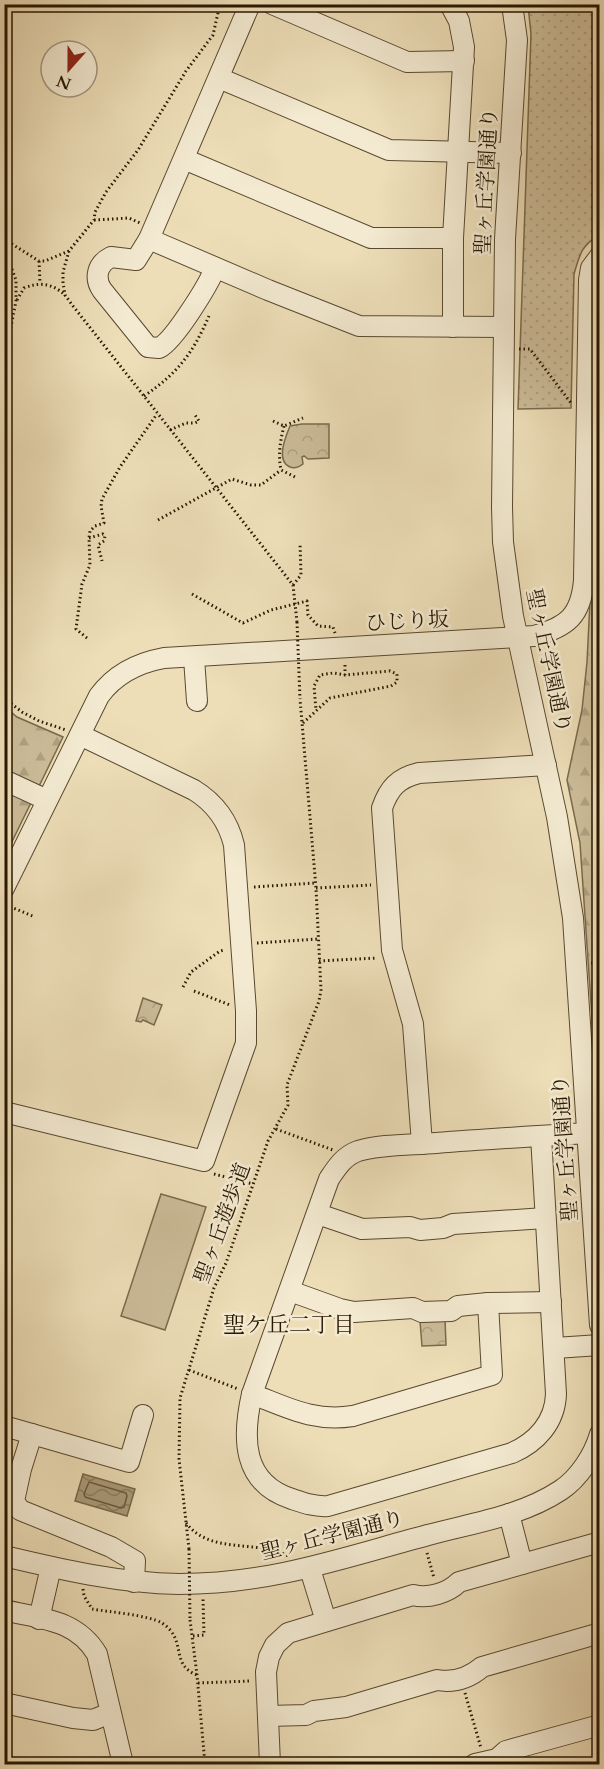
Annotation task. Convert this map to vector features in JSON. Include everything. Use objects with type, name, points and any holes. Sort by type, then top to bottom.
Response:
[{"type":"street","points":[[216,268],[170,340],[159,348],[148,346],[98,283],[102,264],[111,257],[136,260],[184,159],[250,4]]},
{"type":"street","points":[[272,4],[407,62],[464,61]]},
{"type":"street","points":[[450,4],[459,21],[464,47],[453,238],[453,327]]},
{"type":"street","name":"聖ヶ丘学園通り","points":[[512,4],[517,40],[506,238],[502,523],[505,560],[517,637],[546,765],[564,856],[573,918],[600,1325]]},
{"type":"street","points":[[219,78],[389,150],[510,153]]},
{"type":"street","points":[[184,159],[371,238],[453,238]]},
{"type":"street","points":[[148,232],[216,268],[359,326],[504,327]]},
{"type":"street","name":"ひじり坂","points":[[4,888],[47,800],[75,733],[107,684],[124,671],[145,661],[534,636],[558,628],[572,617],[579,608],[584,580],[589,280],[591,268],[600,256]]},
{"type":"street","points":[[194,658],[197,701]]},
{"type":"street","points":[[4,1112],[204,1161],[246,1043],[246,1011],[234,845],[231,834],[216,808],[205,797],[75,733]]},
{"type":"street","points":[[422,1144],[413,1024],[392,950],[382,808],[386,796],[396,782],[407,776],[419,773],[546,765]]},
{"type":"street","points":[[4,780],[47,800]]},
{"type":"street","points":[[541,1136],[555,1348],[556,1406],[547,1425],[530,1444],[512,1453],[328,1506],[319,1507],[286,1497],[265,1485],[258,1476],[248,1454],[248,1411],[252,1394],[329,1179],[339,1163],[349,1155],[369,1149],[422,1144],[541,1136],[588,1133]]},
{"type":"street","points":[[318,1214],[362,1229],[410,1227],[420,1230],[443,1228],[453,1224],[545,1218]]},
{"type":"street","points":[[290,1291],[354,1312],[413,1308],[422,1312],[451,1311],[458,1306],[489,1303],[551,1302]]},
{"type":"street","points":[[252,1394],[314,1417],[340,1418],[492,1375],[489,1303]]},
{"type":"street","points":[[555,1348],[600,1345]]},
{"type":"street","points":[[4,1426],[129,1462],[143,1415]]},
{"type":"street","points":[[32,1434],[14,1501],[20,1510],[111,1547],[135,1561],[134,1582]]},
{"type":"street","name":"聖ヶ丘学園通り","points":[[4,1556],[51,1568],[134,1582],[215,1583],[310,1569],[509,1514],[540,1503],[564,1488],[587,1461],[600,1434]]},
{"type":"street","points":[[509,1514],[522,1564]]},
{"type":"street","points":[[270,1764],[267,1680],[269,1657],[281,1638],[288,1632],[414,1595],[422,1598],[452,1589],[459,1582],[600,1542]]},
{"type":"street","points":[[39,1618],[51,1568]]},
{"type":"street","points":[[310,1569],[326,1621]]},
{"type":"street","points":[[4,1610],[75,1629],[90,1643],[97,1654],[123,1764]]},
{"type":"street","points":[[268,1716],[306,1715],[346,1707],[437,1680],[448,1682],[473,1675],[482,1667],[600,1633]]},
{"type":"street","points":[[4,1703],[93,1720],[110,1713]]},
{"type":"street","points":[[479,1760],[497,1759],[506,1751],[600,1725]]},
{"type":"path","points":[[94,220],[129,219],[148,232]]},
{"type":"path","points":[[4,239],[39,261],[45,261],[69,251]]},
{"type":"path","points":[[4,248],[16,280],[16,301],[4,362]]},
{"type":"path","points":[[4,264],[9,259]]},
{"type":"path","points":[[39,261],[40,284]]},
{"type":"path","points":[[16,301],[24,288],[40,284],[56,287],[65,295]]},
{"type":"path","points":[[530,349],[570,404]]},
{"type":"path","points":[[144,396],[178,368]]},
{"type":"path","points":[[87,638],[76,629],[82,584],[90,565],[91,528],[104,523],[102,499],[120,467],[157,414]]},
{"type":"path","points":[[170,430],[186,423],[199,421],[195,415]]},
{"type":"path","points":[[273,421],[284,426],[303,418]]},
{"type":"path","points":[[281,470],[279,446],[284,426]]},
{"type":"path","points":[[281,470],[295,477]]},
{"type":"path","points":[[158,520],[232,479],[251,485],[261,485],[281,470]]},
{"type":"path","points":[[89,538],[103,534],[105,536],[104,541],[98,544],[102,561]]},
{"type":"path","points":[[293,585],[301,575],[300,543]]},
{"type":"path","points":[[192,594],[243,623],[271,610],[307,602],[308,615],[318,626],[333,627]]},
{"type":"path","name":"聖ヶ丘遊歩道","points":[[205,1764],[190,1620],[189,1549],[179,1459],[180,1398],[214,1288],[226,1263],[268,1141],[288,1105],[287,1085],[319,1001],[315,885],[300,699],[297,622]]},
{"type":"path","points":[[345,665],[345,675]]},
{"type":"path","points":[[303,723],[330,699],[391,686],[397,682],[397,674],[390,671],[320,675],[314,686],[316,710]]},
{"type":"path","points":[[4,698],[30,717],[75,733]]},
{"type":"path","points":[[4,720],[11,703]]},
{"type":"path","points":[[237,888],[387,884]]},
{"type":"path","points":[[4,904],[35,917]]},
{"type":"path","points":[[183,987],[191,972],[220,951],[241,946],[318,939]]},
{"type":"path","points":[[319,961],[394,957]]},
{"type":"path","points":[[194,991],[246,1011]]},
{"type":"path","points":[[276,1129],[349,1155]]},
{"type":"path","points":[[206,1172],[253,1184]]},
{"type":"path","points":[[189,1370],[252,1394]]},
{"type":"path","points":[[185,1521],[204,1539],[274,1551],[290,1557]]},
{"type":"path","points":[[425,1546],[436,1586]]},
{"type":"path","points":[[83,1586],[84,1596],[92,1609],[161,1623],[175,1637],[183,1666],[186,1670],[197,1674]]},
{"type":"path","points":[[193,1636],[204,1635],[203,1594]]},
{"type":"path","points":[[461,1678],[479,1760]]},
{"type":"path","points":[[198,1683],[267,1680]]},
{"type":"green space","points":[[528,5],[599,5],[599,235],[582,251],[574,274],[571,408],[518,409],[531,34]]},
{"type":"green space","points":[[599,419],[599,1120],[580,843],[567,780],[582,710],[587,662]]},
{"type":"green space","points":[[329,424],[329,458],[308,459],[304,456],[302,457],[303,464],[292,468],[283,459],[284,442],[290,426]]},
{"type":"green space","points":[[5,707],[17,717],[63,737],[5,856]]},
{"type":"green space","points":[[143,998],[162,1005],[154,1025],[143,1020],[136,1021]]},
{"type":"green space","points":[[161,1194],[206,1207],[165,1330],[121,1316]]},
{"type":"green space","points":[[445,1319],[446,1345],[422,1346],[420,1321]]},
{"type":"water","points":[[83,1474],[135,1489],[127,1516],[75,1501]]},
{"type":"district","name":"聖ケ丘二丁目","points":[[289,1324]]}]
